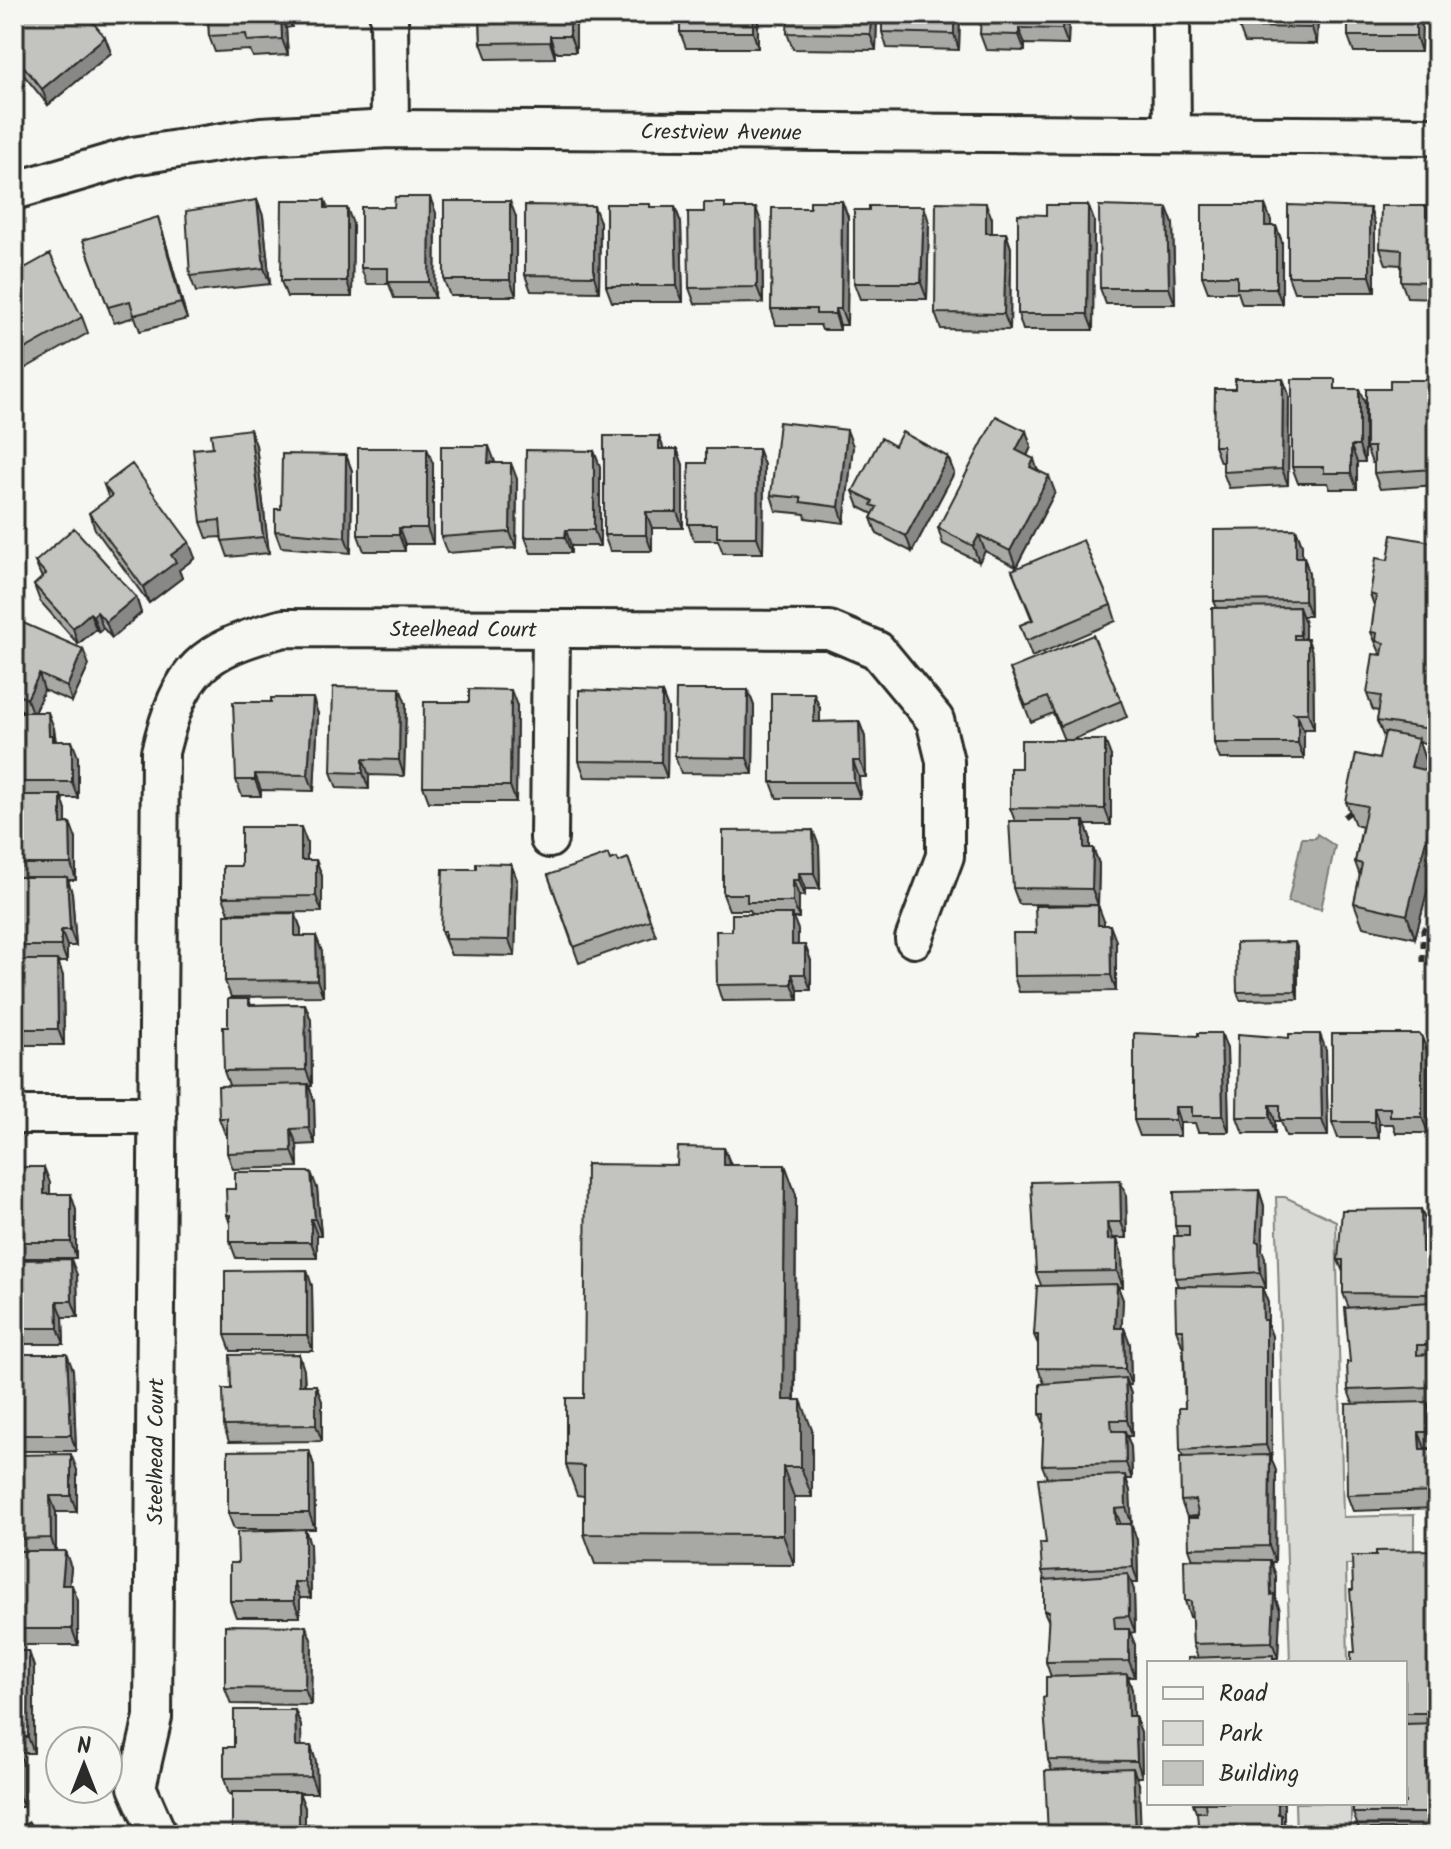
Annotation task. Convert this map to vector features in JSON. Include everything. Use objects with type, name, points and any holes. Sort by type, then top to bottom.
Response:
[{"type":"street","points":[[389,14],[390,129]]},
{"type":"street","points":[[1168,14],[1171,24],[1172,134]]},
{"type":"street","name":"Crestview Avenue","points":[[14,191],[133,156],[261,136],[390,129],[1437,136]]},
{"type":"street","name":"Steelhead Court","points":[[158,1835],[137,1787],[153,1717],[160,752],[172,704],[196,666],[237,640],[284,628],[829,630],[877,650],[935,720],[945,761],[945,856],[914,939]]},
{"type":"street","points":[[549,839],[551,631]]},
{"type":"street","points":[[14,1115],[158,1115]]},
{"type":"path","points":[[1344,817],[1358,810]]},
{"type":"path","points":[[1429,892],[1437,894]]},
{"type":"path","points":[[1423,962],[1423,930],[1437,912]]},
{"type":"green space","points":[[1276,1197],[1285,1197],[1336,1221],[1343,1517],[1414,1515],[1414,1562],[1346,1565],[1348,1661],[1290,1661]]},
{"type":"green space","points":[[1295,1805],[1351,1805],[1351,1835],[1296,1835]]},
{"type":"shaded area","points":[[1317,834],[1335,846],[1321,909],[1288,902],[1302,838],[1316,838]]},
{"type":"building","points":[[26,14],[86,14],[105,37],[42,89],[14,54],[14,24]]},
{"type":"building","points":[[208,14],[281,14],[282,39],[247,41],[246,34],[209,36]]},
{"type":"building","points":[[480,14],[570,14],[570,36],[550,36],[550,42],[481,43]]},
{"type":"building","points":[[680,14],[753,14],[753,32],[680,32]]},
{"type":"building","points":[[788,14],[871,14],[870,34],[787,33]]},
{"type":"building","points":[[882,14],[954,14],[954,34],[882,32]]},
{"type":"building","points":[[981,14],[1063,14],[1062,29],[1019,28],[1019,35],[980,34]]},
{"type":"building","points":[[1240,14],[1312,14],[1312,28],[1239,27]]},
{"type":"building","points":[[1348,14],[1416,14],[1416,36],[1348,36]]},
{"type":"building","points":[[395,197],[430,197],[429,282],[388,282],[388,268],[361,268],[361,207],[394,207]]},
{"type":"building","points":[[257,200],[264,268],[190,276],[186,211]]},
{"type":"building","points":[[282,200],[325,200],[325,208],[347,208],[347,281],[281,281]]},
{"type":"building","points":[[444,201],[510,201],[510,280],[444,280]]},
{"type":"building","points":[[810,201],[842,201],[841,309],[835,309],[835,314],[816,314],[816,309],[771,309],[772,208],[810,208]]},
{"type":"building","points":[[936,202],[986,203],[986,233],[1006,233],[1004,314],[935,313]]},
{"type":"building","points":[[704,203],[725,203],[725,208],[756,208],[757,287],[689,288],[688,212],[704,212]]},
{"type":"building","points":[[606,204],[675,207],[677,286],[606,286]]},
{"type":"building","points":[[525,205],[594,206],[594,276],[525,275]]},
{"type":"building","points":[[1046,205],[1088,205],[1087,314],[1018,314],[1018,214],[1046,215]]},
{"type":"building","points":[[1202,205],[1265,205],[1265,226],[1276,226],[1276,288],[1237,288],[1237,276],[1202,276]]},
{"type":"building","points":[[1288,205],[1370,208],[1370,276],[1288,276]]},
{"type":"building","points":[[869,206],[924,206],[921,283],[854,283],[854,210],[869,210]]},
{"type":"building","points":[[1099,206],[1167,208],[1169,288],[1100,288]]},
{"type":"building","points":[[1381,206],[1426,206],[1426,217],[1437,217],[1437,282],[1401,281],[1402,250],[1380,248]]},
{"type":"building","points":[[158,217],[181,303],[134,315],[130,301],[108,307],[83,240]]},
{"type":"building","points":[[50,254],[82,317],[14,355],[14,286],[19,284],[14,274]]},
{"type":"building","points":[[1235,379],[1283,379],[1282,469],[1223,472],[1223,446],[1214,446],[1215,389],[1235,389]]},
{"type":"building","points":[[1292,379],[1335,379],[1335,389],[1359,389],[1359,446],[1351,446],[1351,473],[1324,473],[1324,467],[1292,467]]},
{"type":"building","points":[[1390,380],[1434,380],[1434,469],[1374,473],[1374,447],[1366,447],[1366,389],[1390,389]]},
{"type":"building","points":[[996,416],[1026,431],[1016,450],[1034,459],[1030,467],[1049,476],[1010,551],[979,535],[973,546],[938,528]]},
{"type":"building","points":[[779,422],[847,430],[839,507],[771,495]]},
{"type":"building","points":[[250,429],[263,537],[222,541],[220,520],[201,522],[193,449],[213,447],[211,434]]},
{"type":"building","points":[[902,432],[948,457],[906,536],[871,518],[877,507],[871,505],[873,501],[853,491],[881,438],[895,446]]},
{"type":"building","points":[[604,436],[659,436],[659,449],[677,449],[677,512],[646,512],[646,535],[604,535]]},
{"type":"building","points":[[441,446],[489,446],[488,463],[511,463],[510,532],[441,537]]},
{"type":"building","points":[[358,448],[427,448],[427,528],[399,528],[399,535],[358,535]]},
{"type":"building","points":[[706,449],[758,449],[757,537],[717,537],[717,524],[688,524],[689,463],[706,463]]},
{"type":"building","points":[[526,450],[594,451],[594,530],[566,530],[565,537],[525,537]]},
{"type":"building","points":[[282,454],[346,455],[345,537],[275,531],[275,509],[281,509]]},
{"type":"building","points":[[132,464],[189,542],[171,555],[176,562],[143,587],[89,513],[112,496],[104,485]]},
{"type":"building","points":[[74,528],[136,597],[106,622],[97,612],[93,616],[90,613],[73,628],[34,585],[46,574],[35,562]]},
{"type":"building","points":[[1296,529],[1296,557],[1304,557],[1304,600],[1214,601],[1214,530]]},
{"type":"building","points":[[1392,535],[1437,543],[1437,730],[1377,721],[1381,696],[1367,694],[1373,654],[1382,655],[1384,643],[1376,641],[1377,633],[1371,632],[1376,596],[1370,594],[1376,558],[1388,560]]},
{"type":"building","points":[[1083,540],[1111,605],[1026,641],[1020,625],[1033,620],[1012,570]]},
{"type":"building","points":[[1299,607],[1300,635],[1294,635],[1294,639],[1308,639],[1308,713],[1294,713],[1298,716],[1298,743],[1214,743],[1212,608]]},
{"type":"building","points":[[14,619],[83,649],[67,687],[39,674],[27,699],[14,693]]},
{"type":"building","points":[[1093,635],[1121,701],[1060,726],[1047,697],[1026,706],[1010,669]]},
{"type":"building","points":[[333,687],[400,688],[399,760],[363,759],[363,773],[331,772]]},
{"type":"building","points":[[469,689],[511,690],[510,786],[423,786],[424,702],[469,702]]},
{"type":"building","points":[[579,690],[662,693],[661,762],[579,761]]},
{"type":"building","points":[[676,690],[748,690],[747,758],[675,757]]},
{"type":"building","points":[[771,693],[814,693],[814,722],[859,721],[860,761],[853,761],[854,782],[771,782]]},
{"type":"building","points":[[271,698],[313,698],[308,775],[255,774],[255,780],[236,780],[233,702],[271,702]]},
{"type":"building","points":[[14,712],[48,712],[49,735],[53,735],[53,741],[72,741],[72,782],[14,782]]},
{"type":"building","points":[[1385,732],[1418,739],[1411,767],[1437,773],[1430,807],[1434,808],[1407,915],[1354,903],[1362,864],[1355,862],[1367,806],[1346,802],[1356,754],[1379,759]]},
{"type":"building","points":[[1021,740],[1105,740],[1105,809],[1010,808],[1010,768],[1021,768]]},
{"type":"building","points":[[14,795],[61,795],[61,824],[70,823],[71,864],[14,864]]},
{"type":"building","points":[[1009,821],[1084,821],[1084,848],[1093,848],[1092,889],[1013,888]]},
{"type":"building","points":[[241,827],[301,827],[301,860],[316,860],[316,896],[223,897],[223,866],[241,866]]},
{"type":"building","points":[[813,830],[814,873],[799,873],[799,880],[793,880],[793,902],[747,902],[747,894],[723,894],[723,831]]},
{"type":"building","points":[[608,854],[610,860],[617,858],[619,862],[628,858],[650,920],[574,947],[548,875]]},
{"type":"building","points":[[476,863],[511,864],[509,940],[445,939],[445,931],[441,931],[443,869],[476,869]]},
{"type":"building","points":[[14,877],[67,877],[70,930],[61,930],[61,946],[14,946]]},
{"type":"building","points":[[1098,905],[1098,925],[1110,925],[1111,975],[1014,976],[1013,933],[1036,933],[1035,906]]},
{"type":"building","points":[[295,913],[295,936],[316,936],[317,980],[225,981],[225,914]]},
{"type":"building","points":[[732,914],[792,914],[792,945],[805,945],[805,974],[792,974],[792,984],[717,985],[716,931],[732,931]]},
{"type":"building","points":[[1295,942],[1296,991],[1237,992],[1236,943]]},
{"type":"building","points":[[14,960],[57,960],[58,1029],[14,1029]]},
{"type":"building","points":[[228,999],[249,999],[249,1005],[305,1004],[306,1070],[224,1071],[223,1027],[228,1027]]},
{"type":"building","points":[[1134,1033],[1198,1036],[1198,1033],[1221,1033],[1223,1116],[1192,1116],[1192,1107],[1175,1107],[1175,1120],[1134,1120]]},
{"type":"building","points":[[1238,1034],[1289,1038],[1289,1034],[1320,1034],[1322,1120],[1280,1120],[1280,1105],[1270,1105],[1270,1117],[1237,1117]]},
{"type":"building","points":[[1332,1034],[1419,1034],[1422,1037],[1422,1117],[1390,1117],[1390,1108],[1374,1108],[1374,1122],[1332,1122]]},
{"type":"building","points":[[308,1084],[309,1128],[291,1129],[292,1151],[227,1153],[227,1118],[219,1118],[218,1086]]},
{"type":"building","points":[[678,1147],[724,1148],[724,1165],[785,1165],[783,1400],[801,1400],[801,1467],[783,1467],[783,1535],[584,1534],[584,1466],[566,1465],[566,1398],[584,1398],[586,1164],[677,1165]]},
{"type":"building","points":[[14,1167],[44,1167],[44,1194],[71,1194],[71,1242],[14,1242]]},
{"type":"building","points":[[235,1172],[311,1172],[315,1219],[311,1219],[311,1242],[230,1242],[226,1189],[235,1189]]},
{"type":"building","points":[[1120,1180],[1121,1222],[1107,1222],[1108,1240],[1117,1239],[1117,1271],[1036,1272],[1031,1182]]},
{"type":"building","points":[[1259,1190],[1256,1242],[1259,1242],[1260,1272],[1175,1278],[1174,1236],[1189,1236],[1189,1226],[1175,1226],[1174,1192]]},
{"type":"building","points":[[1421,1209],[1422,1252],[1428,1252],[1429,1294],[1343,1293],[1343,1260],[1338,1260],[1342,1210]]},
{"type":"building","points":[[71,1259],[72,1301],[57,1301],[58,1328],[14,1328],[14,1260]]},
{"type":"building","points":[[307,1270],[307,1335],[225,1335],[225,1271]]},
{"type":"building","points":[[1117,1284],[1115,1328],[1124,1328],[1125,1369],[1038,1368],[1038,1335],[1034,1335],[1037,1286]]},
{"type":"building","points":[[1175,1286],[1262,1287],[1263,1320],[1266,1320],[1266,1445],[1180,1450],[1179,1408],[1185,1408],[1185,1387],[1183,1329],[1176,1329]]},
{"type":"building","points":[[1430,1302],[1432,1345],[1417,1345],[1417,1355],[1430,1354],[1432,1387],[1348,1390],[1347,1362],[1350,1362],[1345,1308]]},
{"type":"building","points":[[14,1354],[67,1354],[71,1435],[14,1435]]},
{"type":"building","points":[[299,1354],[299,1385],[316,1385],[316,1425],[224,1426],[223,1389],[231,1389],[230,1355]]},
{"type":"building","points":[[1125,1378],[1127,1420],[1111,1420],[1112,1431],[1125,1431],[1126,1463],[1042,1465],[1044,1414],[1040,1414],[1040,1384]]},
{"type":"building","points":[[1427,1402],[1428,1432],[1419,1432],[1420,1449],[1435,1449],[1436,1492],[1347,1495],[1346,1404]]},
{"type":"building","points":[[309,1450],[309,1513],[228,1513],[228,1451]]},
{"type":"building","points":[[71,1454],[71,1496],[50,1496],[51,1538],[14,1539],[14,1455]]},
{"type":"building","points":[[1270,1455],[1269,1546],[1189,1548],[1188,1518],[1198,1518],[1198,1513],[1195,1500],[1181,1501],[1180,1457]]},
{"type":"building","points":[[1125,1475],[1126,1508],[1115,1509],[1116,1524],[1131,1524],[1133,1567],[1042,1571],[1040,1543],[1046,1543],[1038,1478]]},
{"type":"building","points":[[305,1529],[305,1582],[294,1582],[294,1601],[230,1601],[230,1563],[238,1563],[237,1532]]},
{"type":"building","points":[[1437,1550],[1437,1593],[1432,1593],[1437,1713],[1407,1713],[1407,1661],[1351,1661],[1351,1652],[1355,1652],[1350,1590],[1353,1590],[1352,1556],[1376,1556],[1376,1551]]},
{"type":"building","points":[[14,1551],[65,1551],[62,1585],[72,1585],[72,1629],[14,1629]]},
{"type":"building","points":[[1184,1559],[1270,1560],[1271,1595],[1274,1594],[1272,1642],[1193,1644],[1191,1601],[1185,1601]]},
{"type":"building","points":[[1128,1574],[1129,1616],[1114,1617],[1115,1629],[1129,1629],[1129,1661],[1046,1662],[1049,1611],[1044,1611],[1044,1580]]},
{"type":"building","points":[[225,1625],[306,1626],[305,1689],[225,1688]]},
{"type":"building","points":[[14,1651],[29,1651],[28,1737],[14,1737]]},
{"type":"building","points":[[1273,1655],[1273,1661],[1188,1661],[1188,1658]]},
{"type":"building","points":[[1127,1674],[1128,1716],[1135,1716],[1137,1761],[1048,1760],[1043,1698],[1046,1697],[1046,1677]]},
{"type":"building","points":[[234,1710],[295,1710],[296,1746],[311,1746],[311,1777],[224,1778],[224,1747],[234,1747]]},
{"type":"building","points":[[1437,1723],[1437,1763],[1426,1763],[1427,1782],[1437,1782],[1437,1813],[1353,1813],[1353,1805],[1407,1805],[1407,1724]]},
{"type":"building","points":[[14,1747],[17,1747],[17,1791],[14,1791]]},
{"type":"building","points":[[1133,1768],[1136,1835],[1048,1835],[1045,1771]]},
{"type":"building","points":[[232,1792],[299,1792],[299,1824],[313,1824],[313,1835],[222,1835],[222,1831],[232,1831]]},
{"type":"building","points":[[1205,1805],[1278,1805],[1281,1835],[1199,1835],[1197,1812],[1206,1812]]},
{"type":"building","points":[[29,1822],[36,1835],[14,1835],[14,1831]]}]
